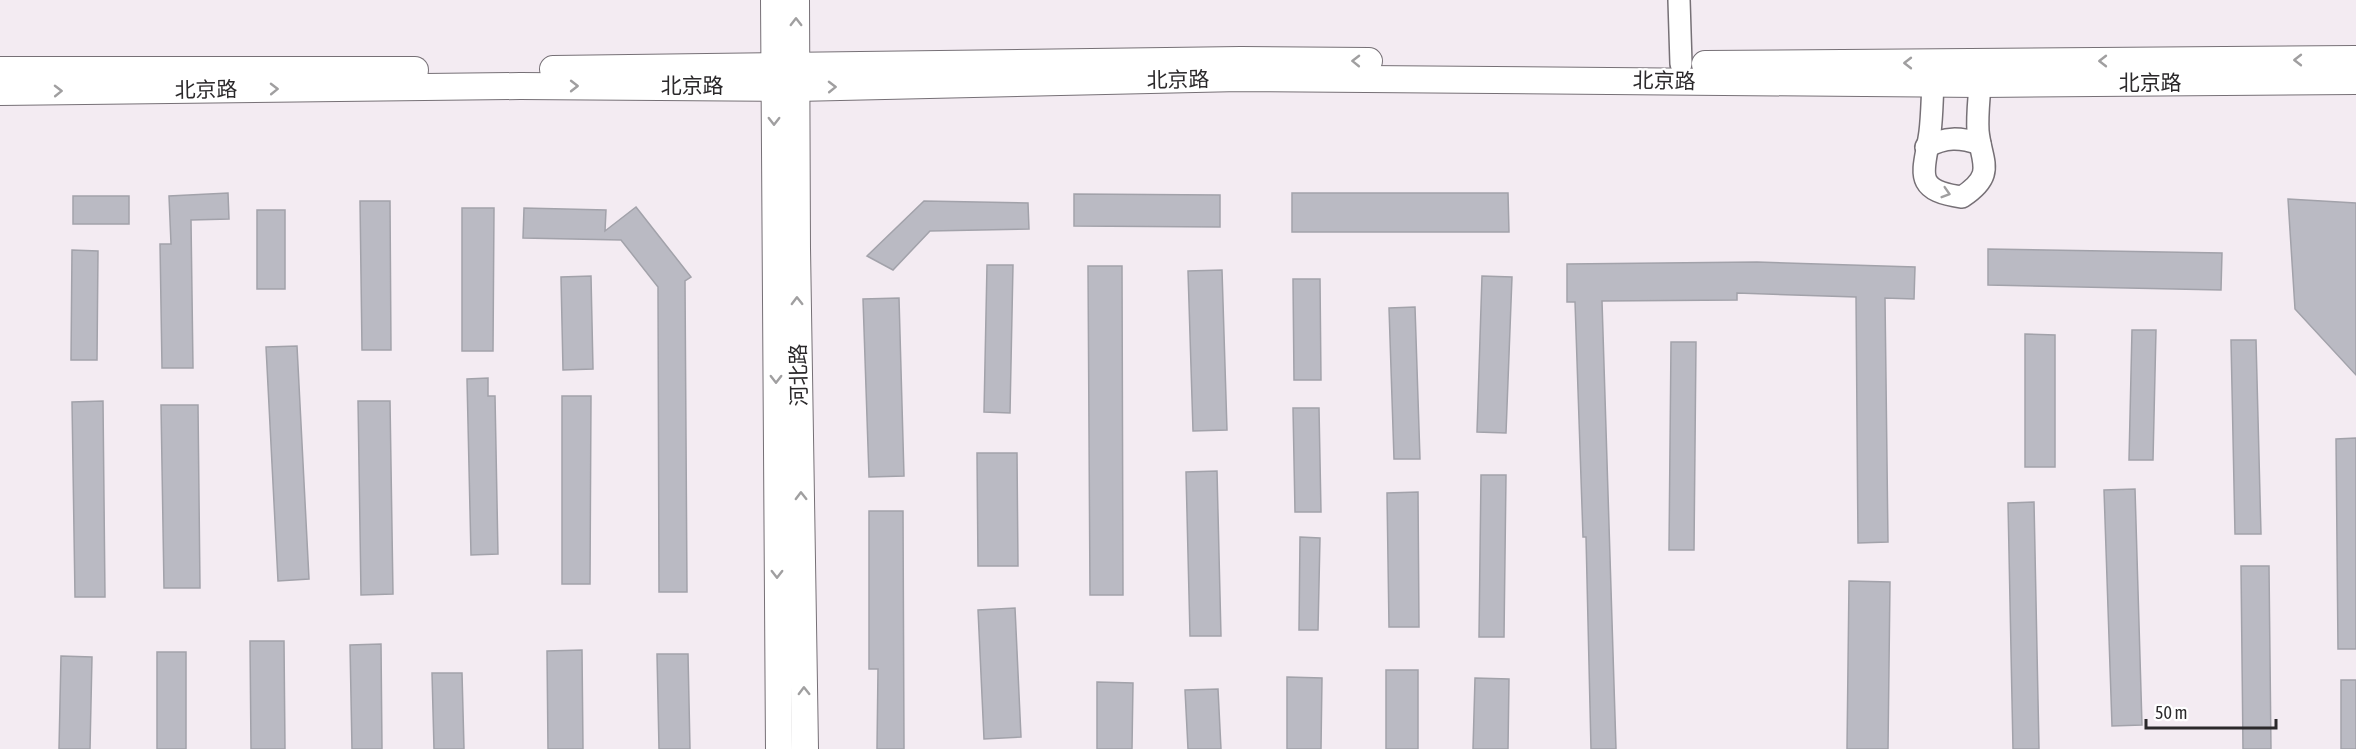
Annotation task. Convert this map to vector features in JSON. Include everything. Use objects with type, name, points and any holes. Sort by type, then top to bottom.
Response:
[{"type":"street","name":"河北路","points":[[774,0],[785,76],[805,749]]},
{"type":"street","name":"河北路","points":[[779,749],[785,76],[796,0]]},
{"type":"street","points":[[1679,0],[1681,64]]},
{"type":"street","name":"北京路","points":[[0,92],[520,86],[1241,60],[1681,64],[2356,59]]},
{"type":"street","name":"北京路","points":[[0,70],[520,70],[785,76],[1933,84],[2356,81]]},
{"type":"street","points":[[1933,84],[1930,134],[1923,158],[1924,174],[1930,187],[1944,194],[1962,197],[1973,190],[1982,176],[1986,163],[1978,129],[1980,84]]},
{"type":"street","points":[[1926,147],[1942,139],[1961,138],[1980,144]]},
{"type":"building","points":[[228,193],[229,219],[191,220],[193,368],[162,368],[160,244],[171,244],[169,196]]},
{"type":"building","points":[[1292,193],[1508,193],[1509,232],[1292,232]]},
{"type":"building","points":[[1074,194],[1220,195],[1220,227],[1074,226]]},
{"type":"building","points":[[73,196],[129,196],[129,224],[73,224]]},
{"type":"building","points":[[2288,199],[2356,203],[2356,375],[2295,309]]},
{"type":"building","points":[[360,201],[390,201],[391,350],[362,350]]},
{"type":"building","points":[[924,201],[1028,203],[1029,229],[930,231],[893,270],[867,256]]},
{"type":"building","points":[[636,207],[691,277],[685,281],[687,592],[659,592],[658,287],[621,240],[523,238],[524,208],[606,210],[605,231]]},
{"type":"building","points":[[462,208],[494,208],[493,351],[462,351]]},
{"type":"building","points":[[257,210],[285,210],[285,289],[257,289]]},
{"type":"building","points":[[1988,249],[2222,253],[2221,290],[1988,285]]},
{"type":"building","points":[[72,250],[98,251],[97,360],[71,360]]},
{"type":"building","points":[[1757,262],[1915,267],[1914,299],[1885,298],[1888,542],[1858,543],[1856,297],[1737,293],[1737,300],[1602,301],[1616,749],[1591,749],[1586,537],[1583,537],[1575,302],[1567,302],[1567,264]]},
{"type":"building","points":[[987,265],[1013,265],[1010,413],[984,412]]},
{"type":"building","points":[[1088,266],[1122,266],[1123,595],[1090,595]]},
{"type":"building","points":[[1222,270],[1227,430],[1193,431],[1188,271]]},
{"type":"building","points":[[591,276],[593,369],[563,370],[561,277]]},
{"type":"building","points":[[1482,276],[1512,277],[1506,433],[1477,432]]},
{"type":"building","points":[[1293,279],[1320,279],[1321,380],[1294,380]]},
{"type":"building","points":[[899,298],[904,476],[869,477],[863,299]]},
{"type":"building","points":[[1415,307],[1420,459],[1394,459],[1389,308]]},
{"type":"building","points":[[2132,330],[2156,330],[2153,460],[2129,460]]},
{"type":"building","points":[[2025,334],[2055,335],[2055,467],[2025,467]]},
{"type":"building","points":[[2231,340],[2256,340],[2261,534],[2235,534]]},
{"type":"building","points":[[1671,342],[1696,342],[1694,550],[1669,550]]},
{"type":"building","points":[[297,346],[309,579],[278,581],[266,347]]},
{"type":"building","points":[[488,378],[488,396],[495,396],[498,554],[471,555],[467,379]]},
{"type":"building","points":[[562,396],[591,396],[590,584],[562,584]]},
{"type":"building","points":[[103,401],[105,597],[75,597],[72,402]]},
{"type":"building","points":[[358,401],[390,401],[393,594],[361,595]]},
{"type":"building","points":[[161,405],[198,405],[200,588],[164,588]]},
{"type":"building","points":[[1293,408],[1319,408],[1321,512],[1295,512]]},
{"type":"building","points":[[2356,438],[2356,649],[2338,649],[2336,439]]},
{"type":"building","points":[[977,453],[1017,453],[1018,566],[978,566]]},
{"type":"building","points":[[1217,471],[1221,636],[1190,636],[1186,472]]},
{"type":"building","points":[[1481,475],[1506,475],[1504,637],[1479,637]]},
{"type":"building","points":[[2135,489],[2142,725],[2112,726],[2104,490]]},
{"type":"building","points":[[1418,492],[1419,627],[1389,627],[1387,493]]},
{"type":"building","points":[[2034,502],[2039,749],[2013,749],[2008,503]]},
{"type":"building","points":[[869,511],[903,511],[904,749],[877,749],[878,669],[869,669]]},
{"type":"building","points":[[1300,537],[1320,538],[1318,630],[1299,630]]},
{"type":"building","points":[[2241,566],[2269,566],[2271,749],[2243,749]]},
{"type":"building","points":[[1849,581],[1890,582],[1888,749],[1847,749]]},
{"type":"building","points":[[1015,608],[1021,737],[984,739],[978,610]]},
{"type":"building","points":[[250,641],[284,641],[285,749],[251,749]]},
{"type":"building","points":[[381,644],[382,749],[352,749],[350,645]]},
{"type":"building","points":[[582,650],[583,749],[548,749],[547,651]]},
{"type":"building","points":[[157,652],[186,652],[186,749],[157,749]]},
{"type":"building","points":[[657,654],[688,654],[690,749],[659,749]]},
{"type":"building","points":[[61,656],[92,657],[90,749],[59,749]]},
{"type":"building","points":[[1386,670],[1418,670],[1418,749],[1386,749]]},
{"type":"building","points":[[432,673],[462,673],[464,749],[434,749]]},
{"type":"building","points":[[1287,677],[1322,678],[1321,749],[1287,749]]},
{"type":"building","points":[[1475,678],[1509,679],[1508,749],[1473,749]]},
{"type":"building","points":[[2341,680],[2356,680],[2356,749],[2341,749]]},
{"type":"building","points":[[1097,682],[1133,683],[1132,749],[1097,749]]},
{"type":"building","points":[[1218,689],[1221,749],[1188,749],[1185,690]]}]
